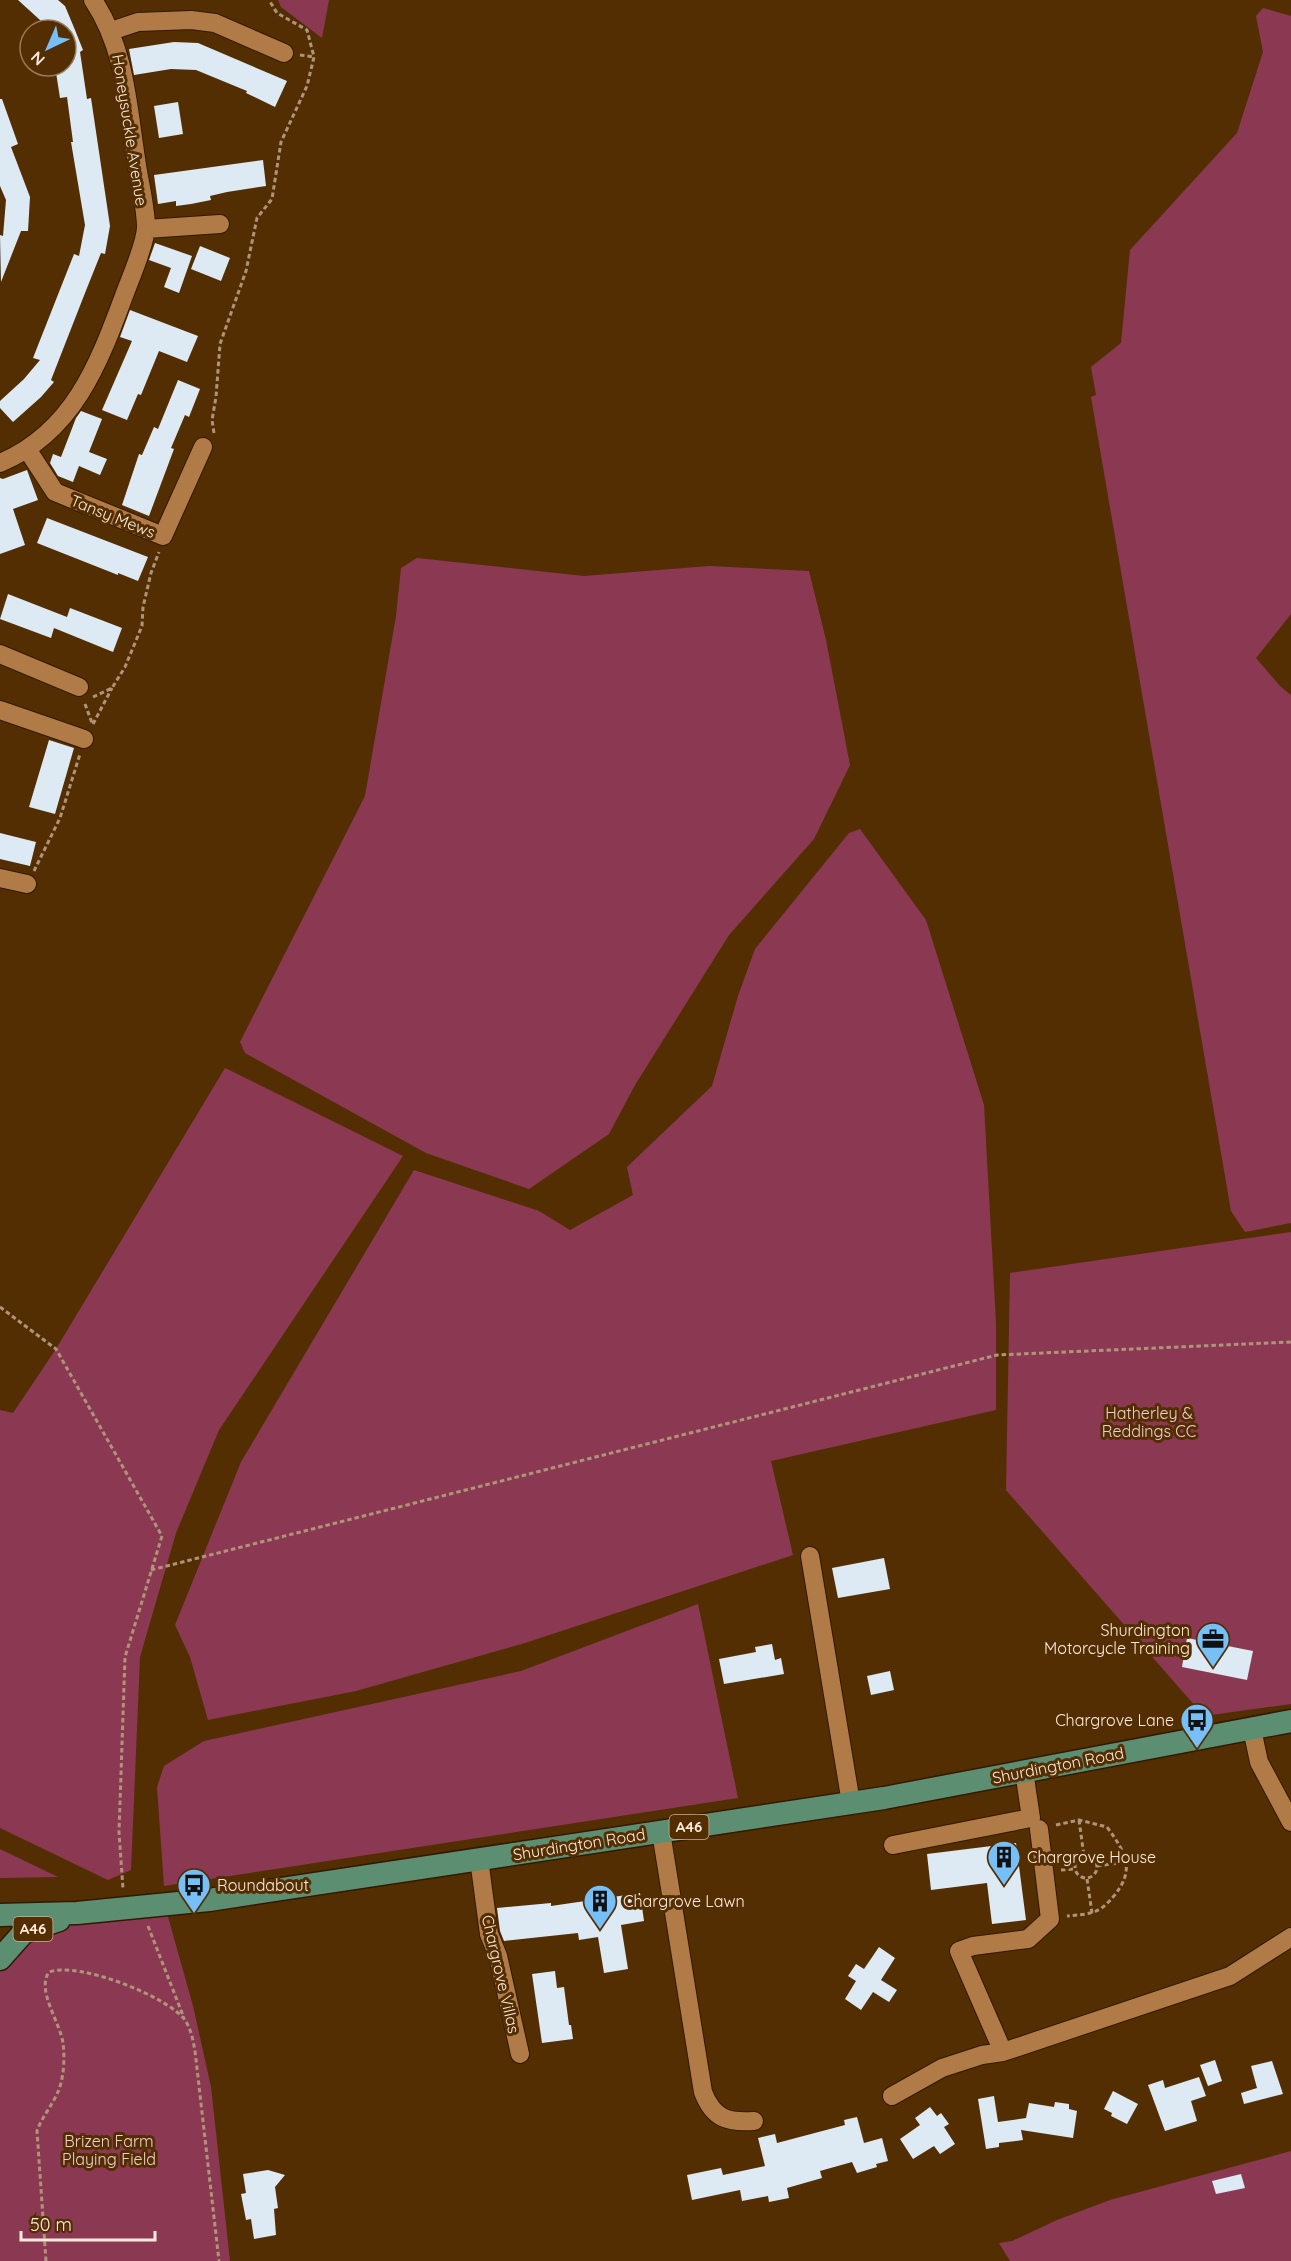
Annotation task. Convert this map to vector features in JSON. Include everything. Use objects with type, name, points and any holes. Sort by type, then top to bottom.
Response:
[{"type":"main road","name":"Shurdington Road","points":[[0,1915],[77,1913],[209,1900],[851,1803],[1291,1721]]},
{"type":"main road","name":"Shurdington Road","points":[[0,1959],[24,1932],[77,1913]]},
{"type":"street","name":"Honeysuckle Avenue","points":[[0,464],[27,449],[63,418],[88,382],[129,284],[146,229],[122,69],[111,31],[93,0]]},
{"type":"street","name":"Honeysuckle Avenue","points":[[111,31],[138,22],[191,20],[215,22],[284,53]]},
{"type":"street","name":"Honeysuckle Avenue","points":[[146,229],[220,224]]},
{"type":"street","name":"Tansy Mews","points":[[27,449],[54,492],[163,536],[209,444]]},
{"type":"street","points":[[0,654],[84,694]]},
{"type":"street","points":[[0,710],[89,732]]},
{"type":"street","points":[[0,878],[27,884]]},
{"type":"street","points":[[810,1556],[851,1803]]},
{"type":"street","points":[[1252,1729],[1259,1762],[1291,1822]]},
{"type":"street","points":[[893,1845],[1031,1818],[1024,1771]]},
{"type":"street","points":[[1003,2052],[959,1951],[973,1946],[1028,1939],[1050,1919],[1039,1829]]},
{"type":"street","points":[[661,1832],[703,2092],[711,2107],[723,2118],[738,2122],[754,2121]]},
{"type":"street","name":"Chargrove Villas","points":[[480,1859],[489,1934],[498,1956],[520,2054]]},
{"type":"street","points":[[892,2096],[942,2068],[982,2055],[1003,2052],[1230,1976],[1291,1937]]},
{"type":"path","points":[[209,444],[216,397],[220,344],[246,271],[257,218],[272,199],[281,142],[307,86],[314,57],[307,30],[277,12],[269,0]]},
{"type":"path","points":[[27,884],[60,818],[89,732],[125,667],[142,626],[143,607],[163,536]]},
{"type":"path","points":[[89,732],[84,694],[97,697],[112,688]]},
{"type":"path","points":[[0,1307],[56,1349],[162,1536],[125,1657],[119,1832],[123,1874],[132,1908],[191,2032],[219,2261]]},
{"type":"path","points":[[151,1570],[997,1355],[1291,1342]]},
{"type":"path","points":[[1079,1820],[1084,1856]]},
{"type":"path","points":[[1039,1829],[1079,1820],[1107,1827],[1119,1843],[1126,1863],[1127,1876],[1106,1905],[1092,1913],[1050,1919]]},
{"type":"path","points":[[1084,1856],[1092,1858],[1097,1866],[1095,1874],[1087,1879],[1078,1876],[1074,1869],[1076,1861],[1084,1856]]},
{"type":"path","points":[[1097,1866],[1126,1863]]},
{"type":"path","points":[[1087,1879],[1092,1913]]},
{"type":"path","points":[[46,2261],[37,2131],[60,2088],[64,2061],[62,2035],[45,1990],[47,1975],[52,1970],[63,1970],[103,1977],[152,1995],[167,2004],[185,2020]]},
{"type":"green space","points":[[278,0],[329,0],[322,38],[281,7]]},
{"type":"green space","points":[[1263,8],[1291,16],[1291,614],[1256,658],[1280,686],[1291,695],[1291,1223],[1245,1232],[1231,1211],[1091,397],[1096,395],[1091,367],[1121,343],[1130,250],[1237,133],[1263,52],[1256,16]]},
{"type":"green space","points":[[417,558],[584,576],[709,566],[809,571],[826,640],[850,765],[814,839],[729,935],[635,1085],[609,1134],[529,1189],[426,1153],[245,1053],[240,1042],[365,796],[396,616],[401,568]]},
{"type":"green space","points":[[860,829],[926,920],[984,1105],[996,1323],[996,1410],[771,1461],[793,1555],[525,1643],[356,1691],[208,1720],[190,1657],[175,1625],[241,1462],[414,1170],[539,1211],[570,1230],[633,1195],[627,1167],[712,1086],[738,996],[755,949],[849,833]]},
{"type":"green space","points":[[225,1068],[403,1156],[219,1430],[176,1533],[140,1657],[131,1870],[108,1880],[0,1828],[0,1410],[13,1413],[56,1349]]},
{"type":"green space","name":"Hatherley & Reddings CC","points":[[1291,1232],[1291,1704],[1204,1716],[1006,1490],[1010,1273]]},
{"type":"green space","points":[[698,1604],[738,1798],[164,1886],[157,1787],[164,1766],[204,1741],[521,1671]]},
{"type":"green space","points":[[0,1849],[58,1877],[0,1878]]},
{"type":"green space","name":"Brizen Farm Playing Field","points":[[165,1906],[193,2006],[211,2087],[230,2261],[0,2261],[0,1959],[24,1932]]},
{"type":"green space","points":[[1291,2151],[1291,2261],[1010,2261],[999,2243],[1012,2241],[1057,2220],[1110,2200]]},
{"type":"building","points":[[18,0],[58,0],[65,6],[70,18],[38,18]]},
{"type":"building","points":[[78,38],[83,50],[80,52],[87,99],[91,98],[110,226],[105,254],[101,253],[85,293],[51,380],[54,382],[13,422],[0,408],[0,401],[24,379],[40,360],[33,358],[74,254],[79,256],[85,225],[71,142],[73,142],[67,97],[60,98],[57,78],[78,78]]},
{"type":"building","points":[[174,42],[198,43],[287,81],[275,107],[246,93],[247,91],[196,70],[171,69],[134,75],[129,49]]},
{"type":"building","points":[[0,99],[2,99],[18,144],[11,147],[30,197],[28,231],[21,231],[1,282],[0,235],[3,236],[6,200],[0,186]]},
{"type":"building","points":[[178,102],[183,134],[159,138],[154,106]]},
{"type":"building","points":[[263,160],[266,186],[210,196],[211,200],[191,204],[176,206],[176,201],[158,204],[154,175]]},
{"type":"building","points":[[155,243],[192,256],[179,293],[164,287],[171,268],[149,260]]},
{"type":"building","points":[[200,246],[230,258],[221,281],[191,269]]},
{"type":"building","points":[[130,310],[198,336],[187,362],[159,351],[141,395],[138,394],[127,420],[102,410],[132,341],[120,337]]},
{"type":"building","points":[[178,380],[200,389],[189,417],[185,415],[171,448],[174,449],[149,516],[122,505],[139,454],[142,455],[154,427],[158,429]]},
{"type":"building","points":[[81,411],[102,419],[89,452],[107,459],[100,475],[79,466],[73,482],[58,476],[50,463],[53,454],[61,457]]},
{"type":"building","points":[[27,470],[38,500],[13,509],[25,545],[0,554],[0,478],[3,479]]},
{"type":"building","points":[[47,518],[148,557],[138,581],[37,543]]},
{"type":"building","points":[[8,594],[67,617],[70,608],[122,628],[113,652],[54,628],[51,638],[0,619]]},
{"type":"building","points":[[49,740],[74,748],[55,814],[29,807]]},
{"type":"building","points":[[0,833],[36,842],[30,866],[0,859]]},
{"type":"building","points":[[884,1558],[890,1589],[838,1598],[832,1568]]},
{"type":"building","points":[[1187,1638],[1253,1651],[1247,1680],[1182,1667]]},
{"type":"building","points":[[772,1644],[775,1660],[781,1658],[784,1674],[724,1684],[719,1659],[756,1652],[755,1647]]},
{"type":"building","points":[[890,1671],[894,1690],[871,1695],[867,1676]]},
{"type":"building","name":"Chargrove House","points":[[1016,1843],[1026,1920],[992,1924],[987,1883],[931,1890],[927,1854]]},
{"type":"building","points":[[640,1893],[644,1921],[621,1925],[628,1969],[604,1973],[598,1937],[579,1940],[578,1933],[504,1941],[500,1931],[497,1908],[551,1903],[551,1906]]},
{"type":"building","points":[[879,1947],[895,1958],[881,1980],[897,1990],[889,2002],[873,1992],[861,2010],[845,1999],[856,1981],[848,1976],[856,1964],[864,1969]]},
{"type":"building","points":[[555,1971],[557,1988],[564,1987],[573,2039],[542,2043],[532,1974]]},
{"type":"building","points":[[1215,2060],[1222,2081],[1208,2086],[1200,2065]]},
{"type":"building","points":[[1272,2061],[1283,2094],[1244,2104],[1241,2093],[1257,2088],[1251,2066]]},
{"type":"building","points":[[1199,2077],[1206,2096],[1191,2101],[1197,2121],[1165,2131],[1148,2085],[1163,2080],[1165,2088]]},
{"type":"building","points":[[1113,2091],[1138,2104],[1127,2124],[1111,2116],[1112,2113],[1104,2109]]},
{"type":"building","points":[[994,2096],[998,2122],[1026,2118],[1029,2103],[1054,2107],[1055,2102],[1069,2104],[1069,2109],[1077,2111],[1073,2138],[1021,2130],[1023,2140],[999,2143],[999,2147],[986,2149],[978,2099]]},
{"type":"building","points":[[930,2107],[937,2116],[941,2113],[949,2124],[944,2127],[955,2144],[940,2154],[934,2146],[913,2159],[900,2139],[920,2125],[915,2118]]},
{"type":"building","points":[[857,2117],[864,2143],[882,2138],[888,2161],[857,2173],[852,2162],[820,2171],[822,2178],[787,2188],[789,2198],[769,2202],[768,2196],[742,2201],[740,2190],[692,2200],[687,2175],[721,2168],[723,2175],[765,2166],[758,2138],[775,2134],[777,2143],[845,2125],[844,2120]]},
{"type":"building","points":[[268,2170],[285,2175],[275,2187],[278,2208],[274,2209],[276,2235],[254,2239],[251,2219],[246,2220],[241,2194],[246,2193],[243,2174]]},
{"type":"building","points":[[1241,2174],[1245,2188],[1216,2194],[1212,2181]]},
{"type":"place","name":"Shurdington Motorcycle Training","points":[[1213,1668]]},
{"type":"place","name":"Chargrove Lane","points":[[1197,1749]]},
{"type":"place","name":"Chargrove House","points":[[1004,1886]]},
{"type":"place","name":"Roundabout","points":[[194,1914]]},
{"type":"place","name":"Chargrove Lawn","points":[[600,1930]]}]
